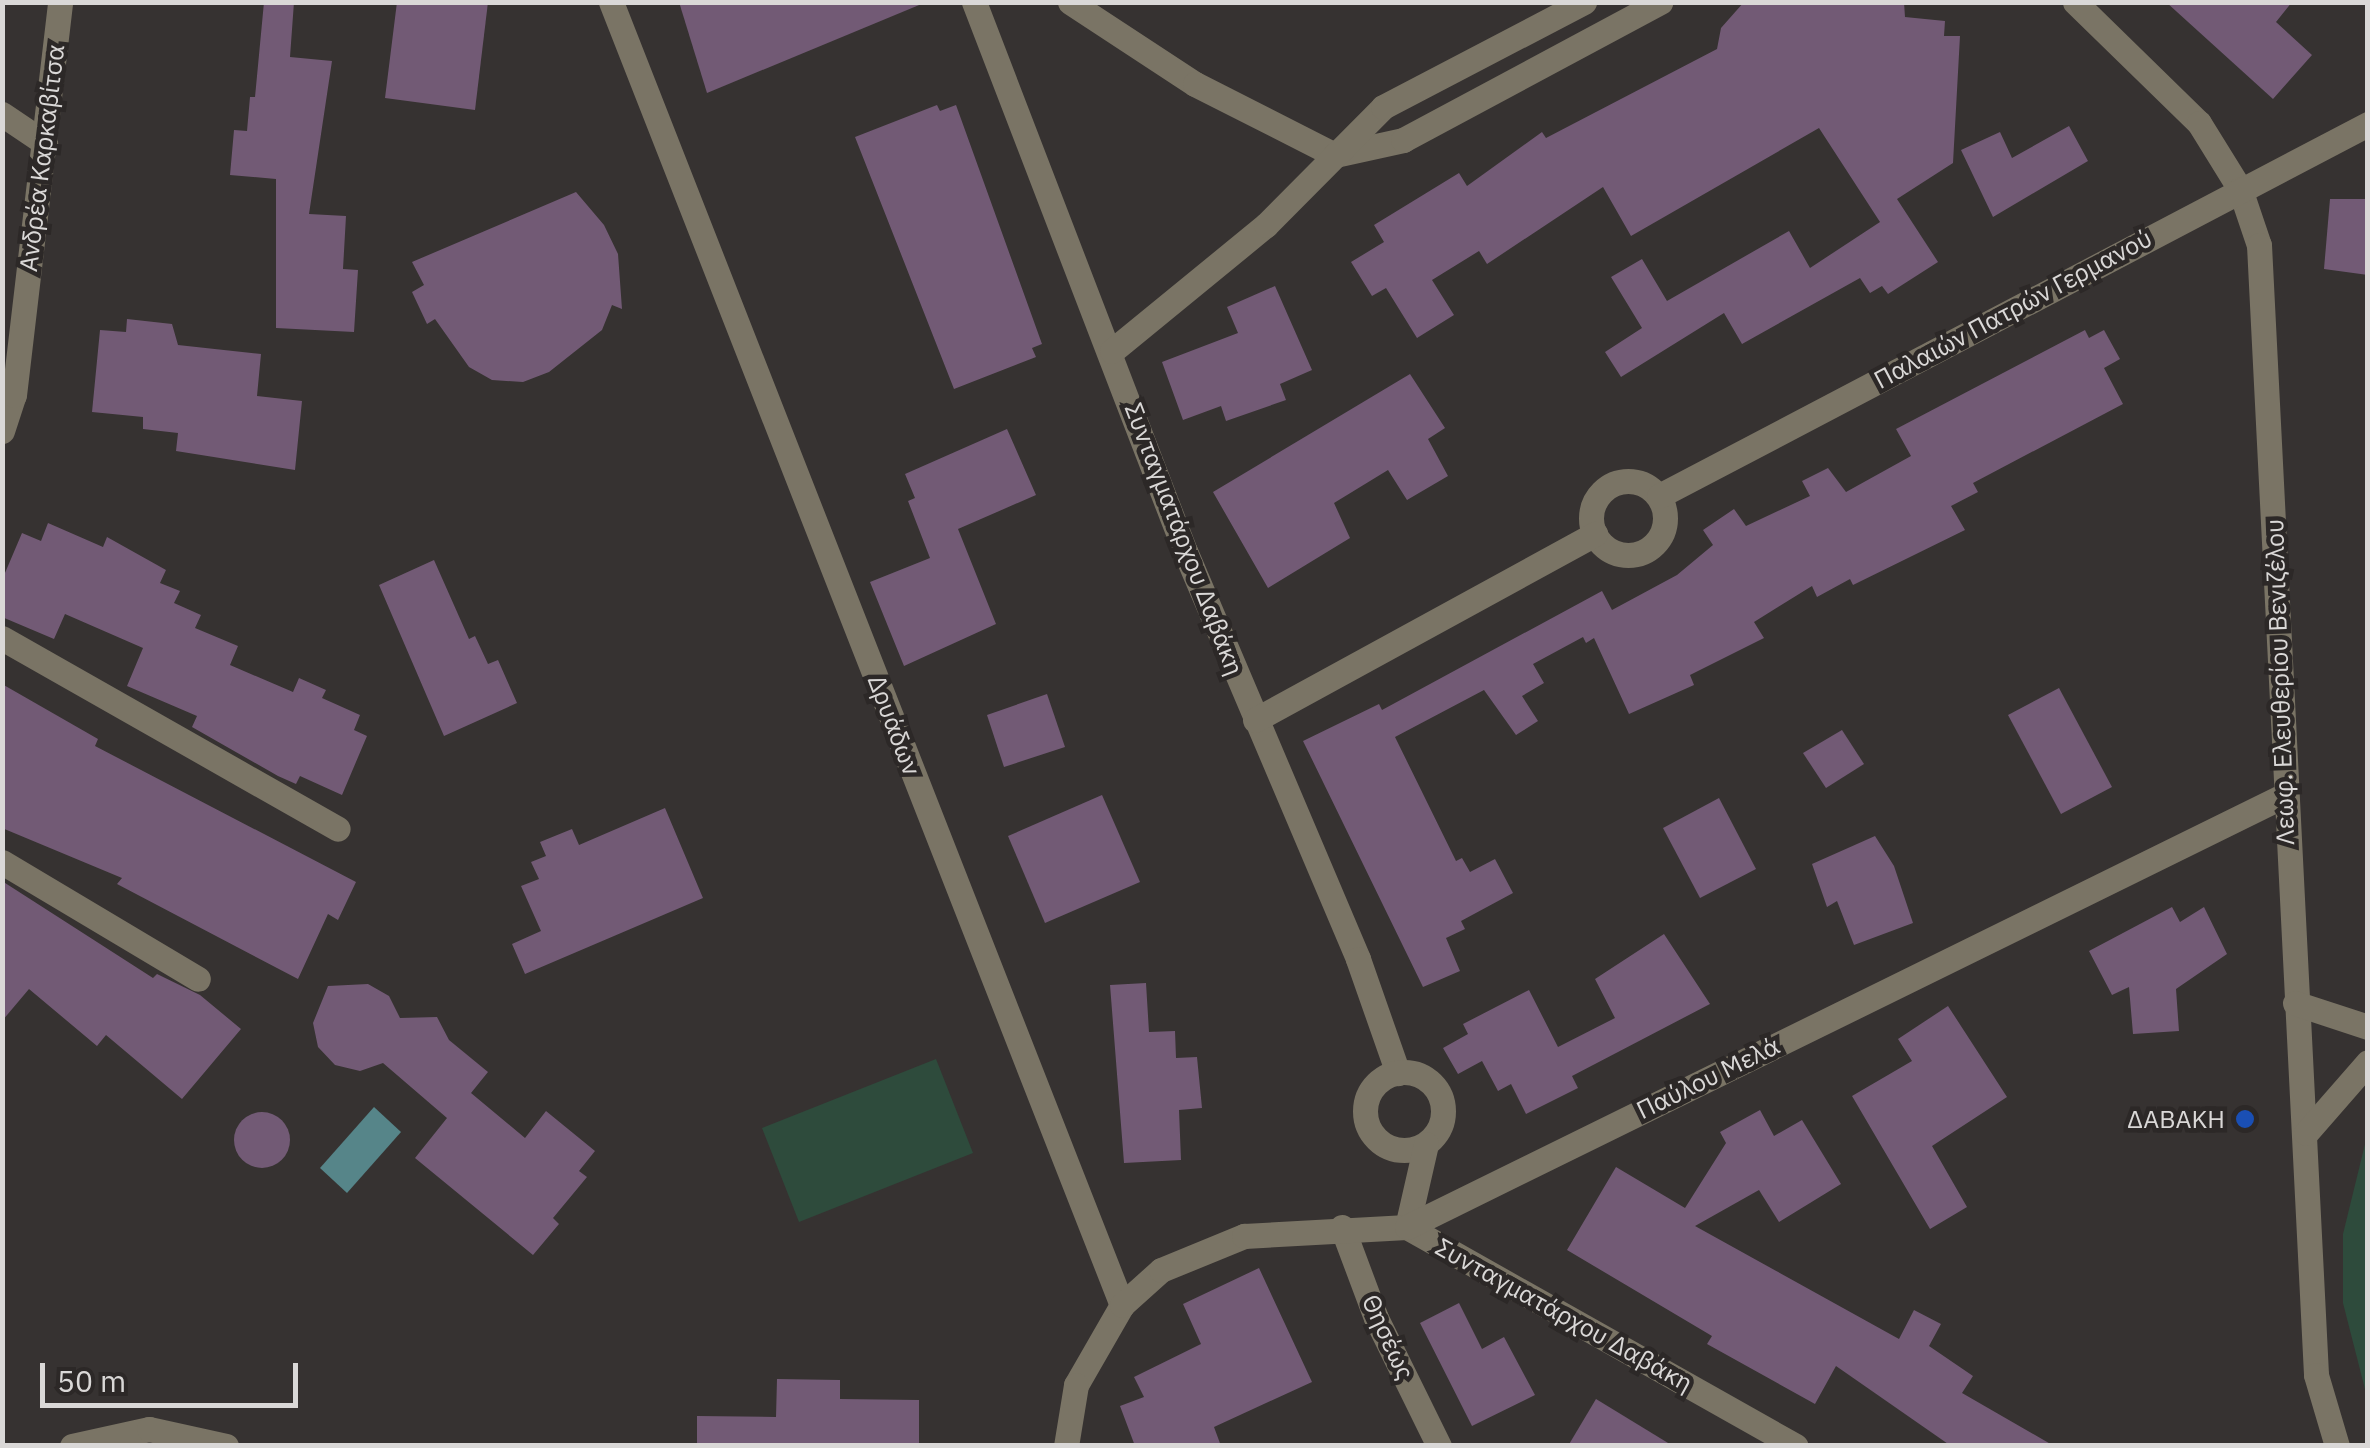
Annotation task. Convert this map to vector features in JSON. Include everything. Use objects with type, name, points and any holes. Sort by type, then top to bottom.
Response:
[{"type":"street","name":"Ανδρέα Καρκαβίτσα","points":[[2,431],[14,395],[60,2]]},
{"type":"street","name":"Δρυάδων","points":[[611,2],[1122,1305]]},
{"type":"street","name":"Συνταγματάρχου Δαβάκη","points":[[974,2],[1255,720],[1358,959],[1398,1073]]},
{"type":"street","points":[[1070,2],[1195,84],[1335,156],[1404,140],[1660,2]]},
{"type":"street","points":[[1112,351],[1266,225],[1383,107],[1584,2]]},
{"type":"street","name":"Λεωφ. Ελευθερίου Βενιζέλου","points":[[2075,2],[2199,123],[2240,189],[2263,272],[2284,795],[2306,1133],[2316,1375],[2331,1439]]},
{"type":"street","points":[[2,114],[45,143]]},
{"type":"street","name":"Παλαιών Πατρών Γερμανού","points":[[1659,496],[2368,124]]},
{"type":"street","points":[[1639,482],[1659,496],[1666,519],[1648,550],[1624,555],[1595,534],[1596,499],[1615,483],[1639,482]]},
{"type":"street","points":[[1255,720],[1595,534]]},
{"type":"street","points":[[2,638],[338,829]]},
{"type":"street","name":"Παύλου Μελά","points":[[1122,1305],[1161,1270],[1199,1250],[1244,1236],[1342,1227],[1407,1227],[2284,795]]},
{"type":"street","points":[[2,862],[198,979]]},
{"type":"street","points":[[2295,1003],[2368,1027]]},
{"type":"street","points":[[2306,1133],[2368,1062]]},
{"type":"street","points":[[1398,1073],[1415,1074],[1440,1097],[1438,1131],[1426,1144],[1396,1150],[1382,1144],[1365,1118],[1372,1088],[1398,1073]]},
{"type":"street","name":"Συνταγματάρχου Δαβάκη","points":[[1426,1144],[1407,1227],[1796,1446]]},
{"type":"street","name":"Θησέως","points":[[1342,1227],[1376,1318],[1439,1446]]},
{"type":"street","points":[[1066,1446],[1076,1385],[1122,1305]]},
{"type":"street","points":[[72,1446],[149,1429],[226,1446]]},
{"type":"green space","points":[[936,1059],[973,1153],[799,1222],[762,1128]]},
{"type":"green space","points":[[2367,1136],[2367,1397],[2343,1303],[2343,1234]]},
{"type":"water","points":[[374,1107],[401,1132],[347,1193],[320,1168]]},
{"type":"building","points":[[264,2],[294,2],[290,57],[332,61],[309,214],[346,216],[343,269],[358,270],[354,332],[276,328],[276,179],[230,175],[234,130],[247,131],[250,97],[255,97]]},
{"type":"building","points":[[397,2],[488,2],[475,110],[385,98]]},
{"type":"building","points":[[679,2],[924,2],[924,3],[707,93]]},
{"type":"building","points":[[1744,2],[1904,2],[1905,17],[1945,21],[1944,36],[1960,36],[1953,163],[1897,199],[1938,262],[1888,294],[1882,286],[1870,293],[1860,278],[1742,344],[1724,313],[1621,377],[1605,352],[1642,328],[1611,277],[1642,259],[1667,301],[1789,231],[1810,268],[1880,222],[1819,128],[1631,236],[1603,187],[1487,264],[1479,251],[1432,280],[1454,315],[1417,338],[1386,288],[1372,296],[1351,262],[1384,242],[1374,225],[1459,173],[1467,186],[1542,132],[1546,138],[1717,49],[1721,28]]},
{"type":"building","points":[[2166,2],[2292,2],[2276,22],[2312,55],[2273,99]]},
{"type":"building","points":[[937,105],[940,111],[956,105],[1042,344],[1032,348],[1036,357],[954,389],[855,137]]},
{"type":"building","points":[[2069,126],[2088,161],[1993,217],[1961,150],[2000,132],[2012,158]]},
{"type":"building","points":[[576,192],[604,225],[618,254],[622,309],[612,305],[602,330],[549,372],[523,382],[492,380],[469,367],[435,319],[427,324],[412,292],[424,285],[412,262]]},
{"type":"building","points":[[2330,199],[2368,199],[2368,275],[2324,269]]},
{"type":"building","points":[[1275,286],[1312,370],[1280,384],[1286,400],[1226,421],[1221,406],[1183,420],[1162,362],[1238,333],[1227,307]]},
{"type":"building","points":[[127,319],[172,324],[178,345],[261,354],[257,396],[302,401],[295,470],[176,451],[178,433],[143,429],[143,417],[92,412],[100,330],[126,332]]},
{"type":"building","points":[[2085,330],[2089,338],[2104,330],[2120,359],[2104,368],[2123,404],[1973,483],[1978,492],[1951,506],[1965,530],[1853,585],[1850,579],[1817,597],[1812,586],[1754,622],[1764,638],[1690,675],[1694,685],[1629,714],[1594,638],[1586,643],[1583,637],[1533,664],[1544,683],[1522,696],[1538,721],[1516,735],[1484,690],[1395,737],[1456,861],[1462,858],[1470,872],[1495,859],[1513,893],[1461,921],[1465,929],[1446,938],[1460,971],[1423,987],[1303,741],[1379,704],[1382,710],[1602,591],[1612,610],[1677,575],[1713,545],[1703,530],[1734,509],[1746,526],[1810,496],[1802,481],[1828,468],[1846,492],[1911,456],[1896,429]]},
{"type":"building","points":[[1410,374],[1445,428],[1428,439],[1448,476],[1407,500],[1388,470],[1334,503],[1350,538],[1268,588],[1213,492]]},
{"type":"building","points":[[1007,429],[1036,495],[958,529],[996,624],[904,666],[870,582],[930,558],[908,501],[915,498],[905,474]]},
{"type":"building","points":[[48,523],[103,547],[107,537],[166,570],[160,583],[180,591],[174,603],[201,615],[195,628],[238,646],[230,665],[293,692],[299,678],[326,690],[322,698],[360,715],[354,730],[367,736],[342,795],[300,776],[296,784],[278,776],[192,727],[197,716],[127,686],[143,648],[65,614],[54,639],[2,617],[2,580],[22,533],[41,541]]},
{"type":"building","points":[[434,560],[469,639],[475,636],[488,664],[498,660],[517,703],[444,736],[379,585]]},
{"type":"building","points":[[2,684],[98,739],[95,746],[356,882],[338,920],[328,914],[298,979],[117,884],[122,878],[2,828]]},
{"type":"building","points":[[2059,688],[2112,787],[2061,814],[2008,715]]},
{"type":"building","points":[[1047,694],[1065,747],[1004,767],[987,715]]},
{"type":"building","points":[[1842,730],[1864,764],[1826,788],[1803,753]]},
{"type":"building","points":[[1102,795],[1140,882],[1045,923],[1008,836]]},
{"type":"building","points":[[1719,798],[1756,869],[1700,898],[1663,828]]},
{"type":"building","points":[[665,808],[703,898],[525,974],[512,944],[541,931],[521,886],[539,879],[531,862],[546,856],[540,842],[572,829],[579,845]]},
{"type":"building","points":[[1875,836],[1894,866],[1913,923],[1854,945],[1837,901],[1827,907],[1812,864]]},
{"type":"building","points":[[2,881],[153,978],[157,974],[200,995],[241,1029],[182,1099],[106,1035],[97,1046],[29,989],[2,1021]]},
{"type":"building","points":[[2172,907],[2180,922],[2204,907],[2227,954],[2176,989],[2179,1031],[2133,1034],[2129,987],[2112,995],[2089,951]]},
{"type":"building","points":[[1664,934],[1710,1004],[1572,1076],[1578,1088],[1526,1114],[1511,1084],[1498,1091],[1482,1061],[1458,1074],[1443,1048],[1468,1034],[1463,1024],[1529,990],[1558,1047],[1615,1018],[1595,979]]},
{"type":"building","points":[[1146,983],[1149,1032],[1175,1031],[1176,1058],[1197,1057],[1202,1108],[1179,1110],[1181,1160],[1124,1163],[1110,985]]},
{"type":"building","points":[[368,984],[389,996],[400,1018],[437,1017],[449,1040],[488,1072],[471,1093],[525,1138],[546,1111],[595,1151],[579,1171],[587,1177],[553,1218],[559,1224],[533,1255],[415,1158],[447,1118],[383,1063],[360,1071],[335,1065],[318,1047],[313,1023],[328,986]]},
{"type":"building","points":[[1948,1006],[2007,1097],[1932,1146],[1967,1207],[1930,1229],[1852,1096],[1912,1061],[1898,1039]]},
{"type":"building","points":[[1760,1110],[1774,1136],[1802,1120],[1841,1184],[1779,1222],[1759,1190],[1695,1226],[1899,1339],[1914,1310],[1941,1324],[1929,1346],[1973,1376],[1962,1393],[2054,1446],[1951,1446],[1836,1366],[1815,1404],[1707,1344],[1712,1336],[1567,1250],[1616,1167],[1685,1208],[1726,1143],[1720,1132]]},
{"type":"building","points":[[262,1112],[282,1120],[290,1140],[282,1160],[262,1168],[242,1160],[234,1140],[242,1120]]},
{"type":"building","points":[[1259,1268],[1312,1382],[1214,1427],[1221,1446],[1135,1446],[1120,1406],[1144,1397],[1134,1377],[1201,1344],[1183,1304]]},
{"type":"building","points":[[1459,1303],[1482,1349],[1504,1337],[1535,1395],[1472,1426],[1420,1323]]},
{"type":"building","points":[[777,1379],[840,1380],[840,1399],[919,1400],[919,1446],[697,1446],[697,1416],[776,1417]]},
{"type":"building","points":[[1596,1399],[1673,1446],[1568,1446]]},
{"type":"place","name":"ΔΑΒΑΚΗ","points":[[2245,1119]]}]
